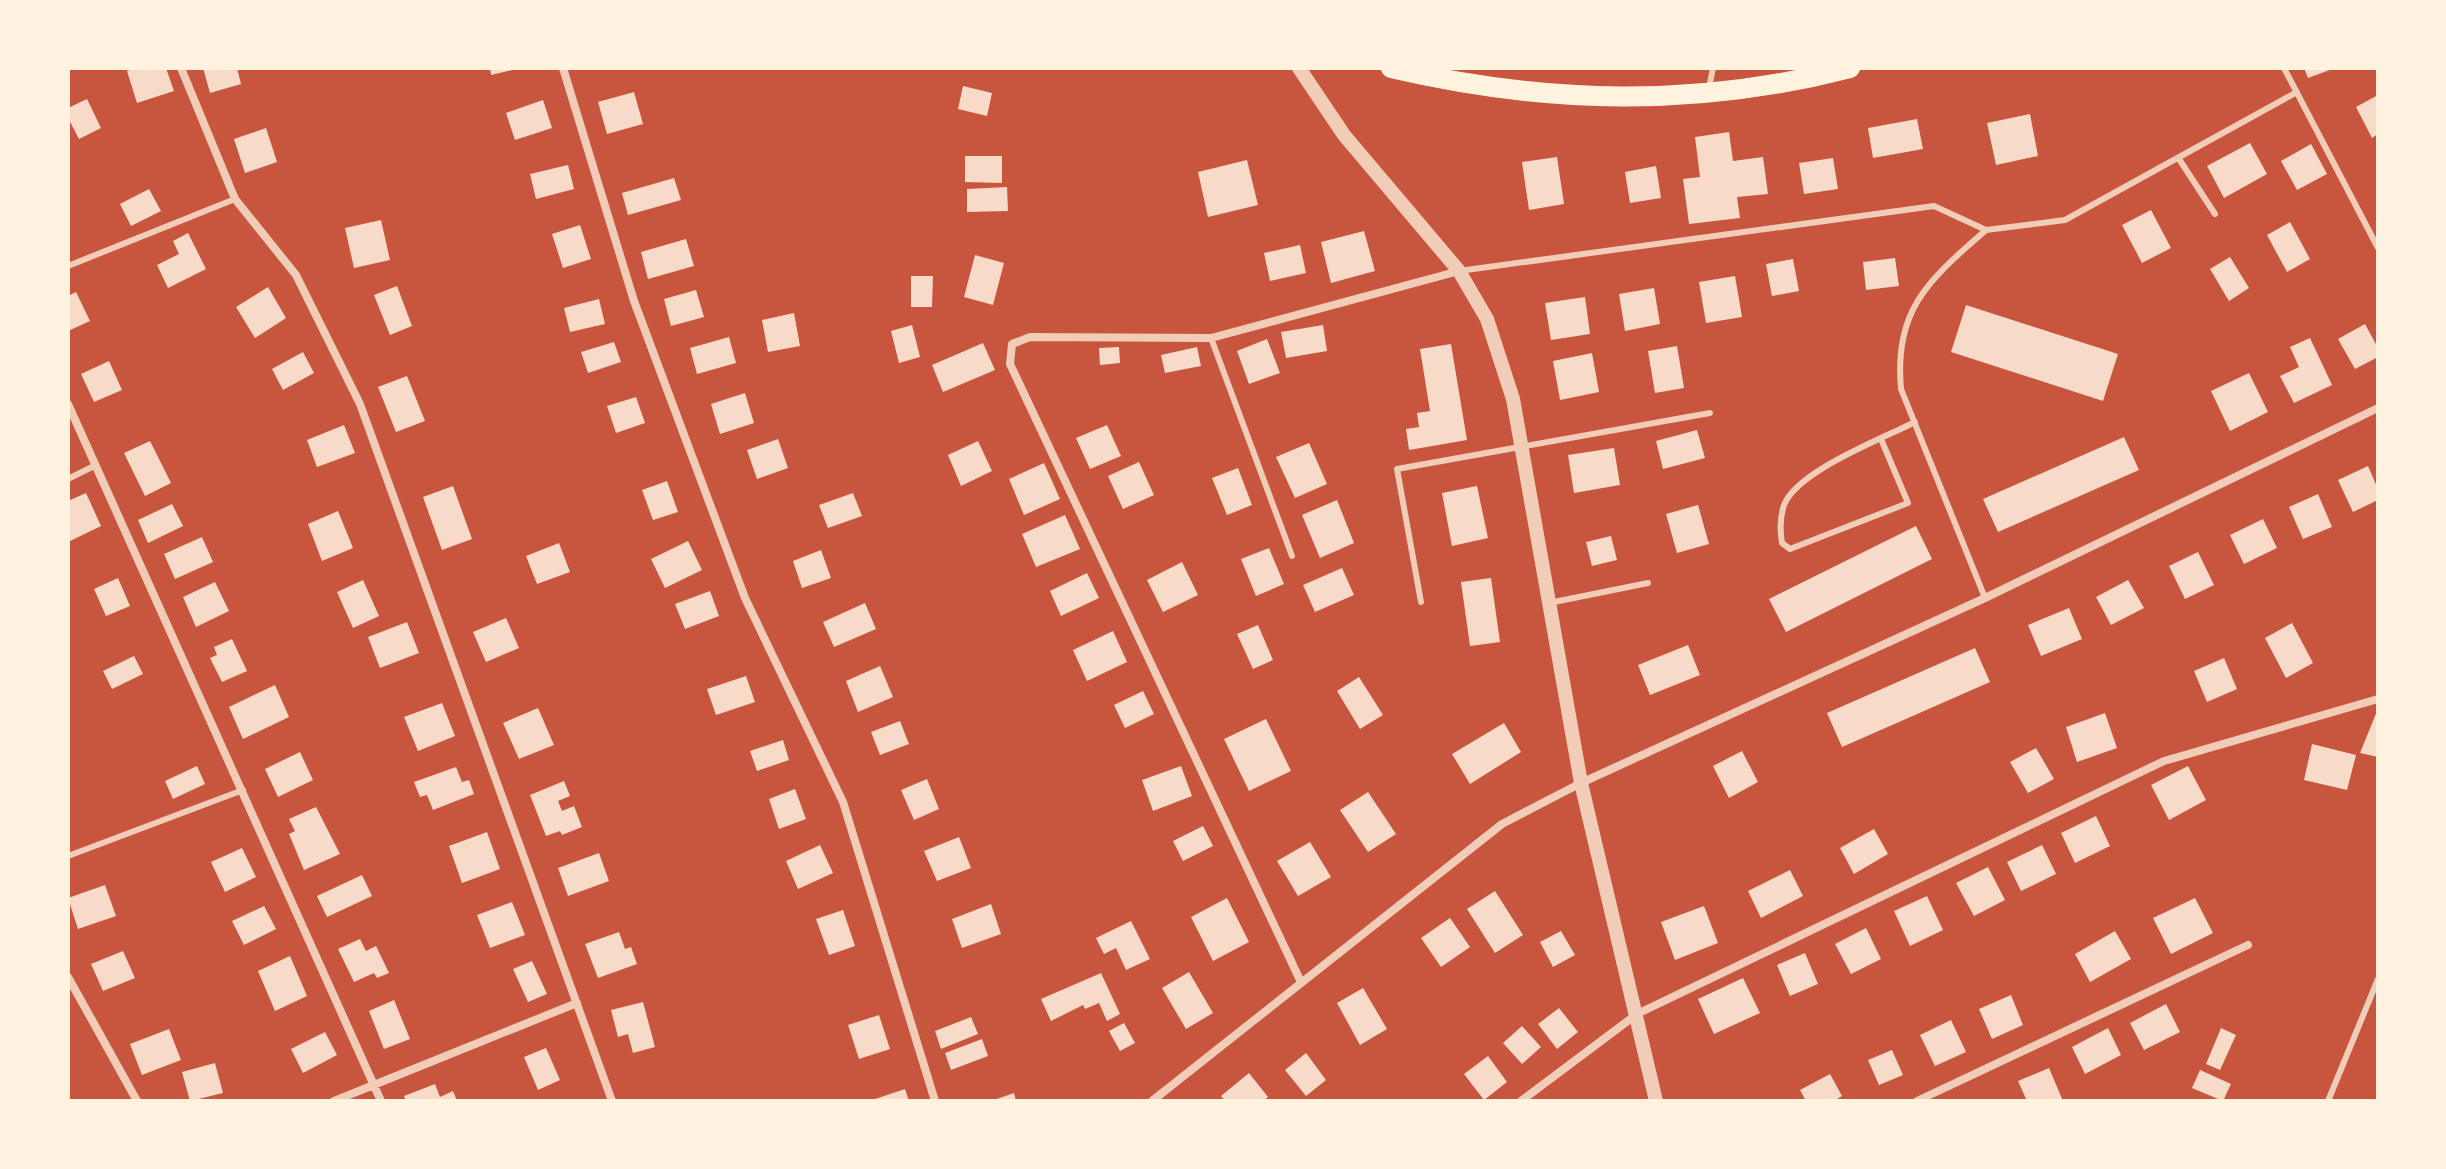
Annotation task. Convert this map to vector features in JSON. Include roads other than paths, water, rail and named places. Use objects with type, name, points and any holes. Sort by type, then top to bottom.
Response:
[{"type":"main road","points":[[1391,68],[1505,91],[1610,99],[1708,93],[1802,80],[1850,68]]},
{"type":"street","points":[[181,68],[235,199],[296,275],[360,404],[612,1101]]},
{"type":"street","points":[[563,68],[634,301],[745,598],[843,802],[935,1101]]},
{"type":"street","points":[[1299,68],[1344,135],[1459,271],[1487,319],[1513,399],[1581,783],[1656,1101]]},
{"type":"street","points":[[1300,980],[1010,364],[1012,344],[1030,337],[1211,338],[1459,271]]},
{"type":"street","points":[[68,404],[381,1101]]},
{"type":"street","points":[[1152,1101],[1300,980],[1502,824],[1581,783],[1985,598],[2378,408]]},
{"type":"street","points":[[1521,1101],[1637,1014],[2164,761],[2378,699]]},
{"type":"street","points":[[1917,1101],[1929,1098],[2248,945]]},
{"type":"street","points":[[68,977],[137,1101]]},
{"type":"street","points":[[334,1101],[577,1003]]},
{"type":"lane","points":[[1708,93],[1713,68]]},
{"type":"lane","points":[[2284,68],[2378,248]]},
{"type":"lane","points":[[1459,271],[1934,206],[1986,230],[2065,220],[2297,92]]},
{"type":"lane","points":[[2179,159],[2215,214]]},
{"type":"lane","points":[[68,266],[235,199]]},
{"type":"lane","points":[[1985,598],[1901,389],[1899,361],[1907,325],[1930,279],[1986,230]]},
{"type":"lane","points":[[1211,338],[1292,556]]},
{"type":"lane","points":[[1421,602],[1397,469],[1710,413]]},
{"type":"lane","points":[[1881,439],[1908,503],[1790,549],[1782,543],[1784,504],[1803,480],[1881,439],[1915,422]]},
{"type":"lane","points":[[68,479],[96,465]]},
{"type":"lane","points":[[1549,603],[1648,583]]},
{"type":"lane","points":[[68,856],[243,790]]},
{"type":"lane","points":[[2328,1101],[2378,979]]}]
